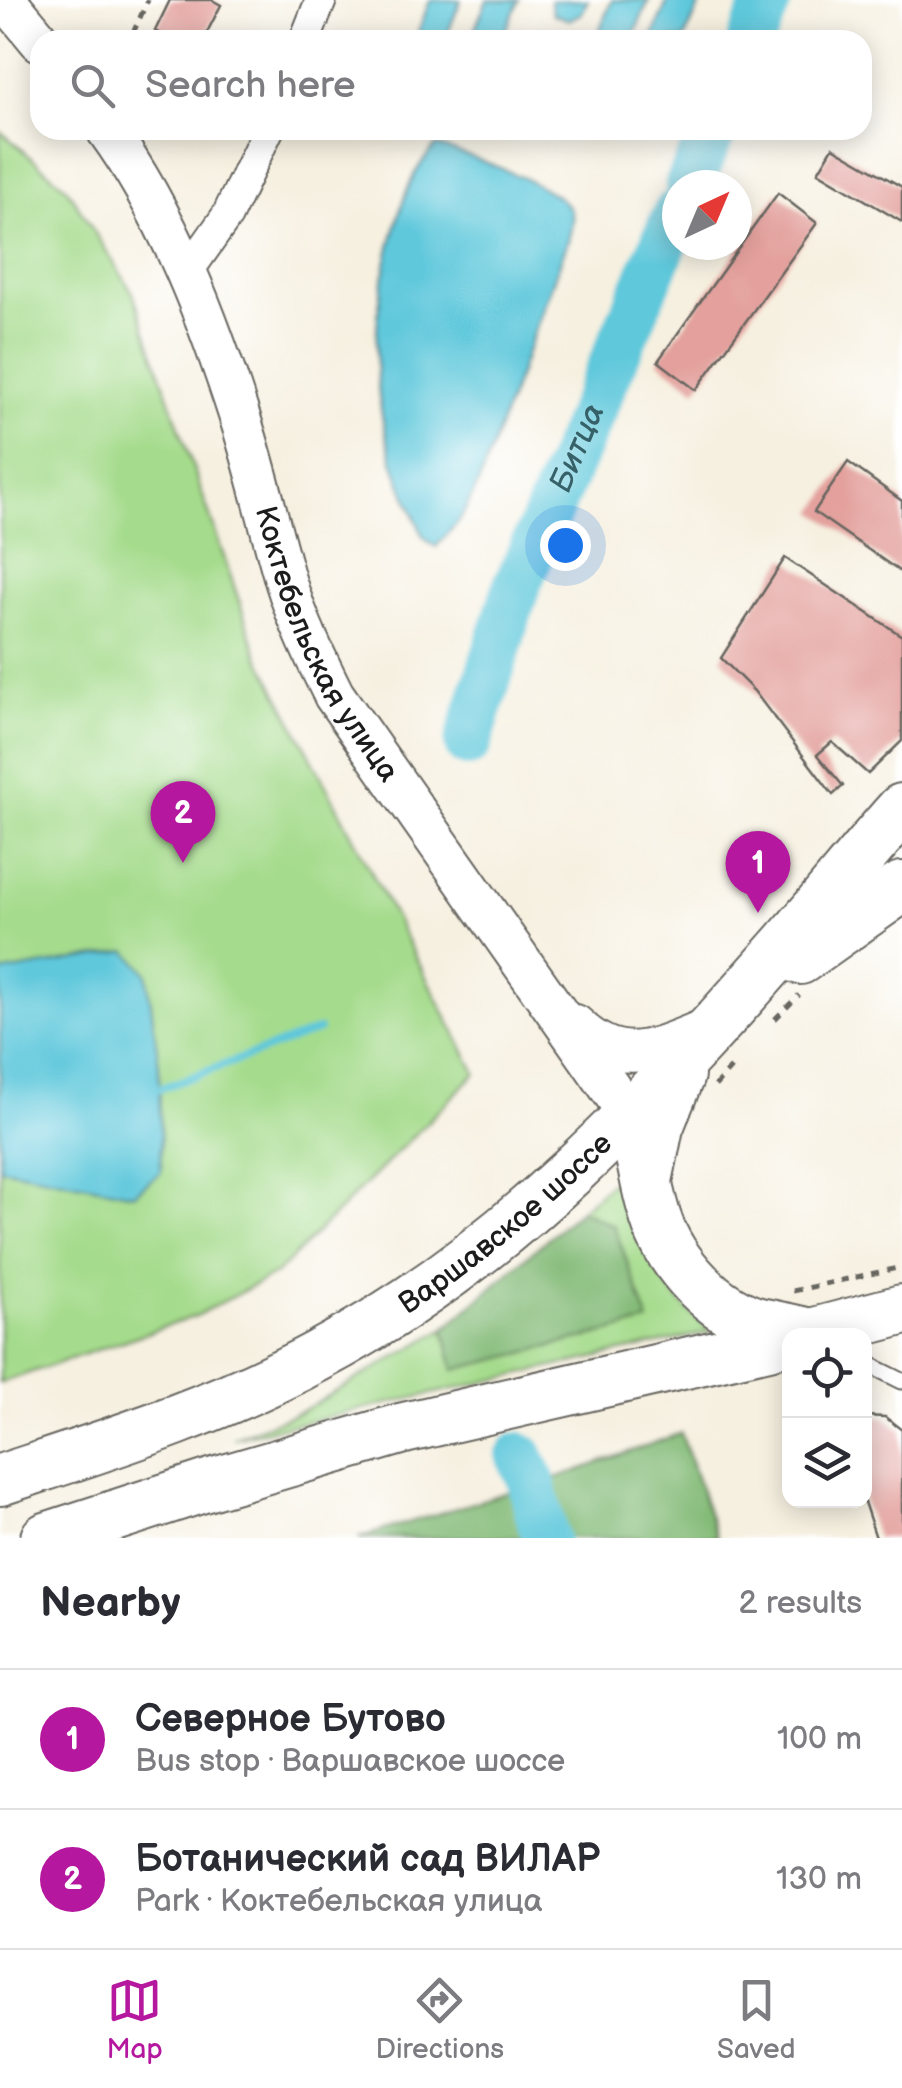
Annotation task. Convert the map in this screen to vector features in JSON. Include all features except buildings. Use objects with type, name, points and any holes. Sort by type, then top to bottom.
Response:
[{"type":"main road","name":"Варшавское шоссе","points":[[0,1480],[192,1416],[320,1355],[388,1315],[469,1258],[538,1204],[629,1115],[724,1043],[790,941],[902,809]]},
{"type":"main road","points":[[647,1181],[658,1127],[681,1069],[724,1043],[854,918],[902,886]]},
{"type":"main road","points":[[629,1115],[653,1210],[678,1261],[699,1285],[728,1308],[752,1320],[800,1327]]},
{"type":"main road","points":[[46,1538],[404,1428],[800,1327],[902,1310]]},
{"type":"street","points":[[6,0],[31,30]]},
{"type":"street","points":[[309,30],[322,0]]},
{"type":"street","name":"Коктебельская улица","points":[[113,140],[152,204],[186,274],[242,423],[287,585],[308,644],[334,695],[629,1115]]},
{"type":"street","points":[[186,274],[227,216],[263,140]]},
{"type":"street","points":[[550,1002],[594,1044],[613,1052],[724,1043]]},
{"type":"lane","points":[[872,1366],[902,1382]]},
{"type":"path","points":[[135,30],[148,0]]},
{"type":"path","points":[[766,1029],[805,988]]},
{"type":"path","points":[[714,1088],[724,1043]]},
{"type":"path","points":[[800,1327],[902,1267]]},
{"type":"green space","points":[[0,131],[66,187],[133,293],[257,653],[476,1073],[277,1273],[196,1316],[0,1383]]},
{"type":"green space","points":[[620,1175],[651,1261],[675,1296],[711,1332],[233,1438],[302,1411],[444,1329],[454,1369],[614,1226],[580,1210]]},
{"type":"green space","points":[[580,1210],[614,1226],[649,1322],[454,1370],[444,1329]]},
{"type":"green space","points":[[681,1433],[717,1538],[358,1538],[574,1472]]},
{"type":"water","points":[[430,0],[461,0],[449,30],[419,30]]},
{"type":"water","points":[[487,0],[519,0],[506,30],[474,30]]},
{"type":"water","points":[[588,0],[582,13],[569,20],[553,14],[550,1]]},
{"type":"water","points":[[612,0],[649,0],[636,30],[599,30]]},
{"type":"water","points":[[668,0],[702,0],[688,30],[655,30]]},
{"type":"water","points":[[436,146],[509,172],[548,191],[570,210],[572,221],[478,485],[461,518],[436,547],[424,538],[388,443],[378,390],[377,336],[383,281],[395,228],[410,184]]},
{"type":"water","points":[[127,951],[147,973],[159,1065],[161,1172],[134,1194],[0,1168],[0,973]]},
{"type":"waterway","name":"Битца","points":[[755,30],[768,0]]},
{"type":"waterway","name":"Битца","points":[[696,170],[709,140]]},
{"type":"waterway","name":"Битца","points":[[468,743],[517,585],[662,248]]},
{"type":"waterway","points":[[149,1088],[159,1089],[319,1030]]},
{"type":"waterway","name":"Битца","points":[[520,1456],[530,1477],[545,1538]]},
{"type":"place","name":"Ботанический сад ВИЛАР","points":[[183,863]]},
{"type":"place","name":"Северное Бутово","points":[[758,913]]}]
